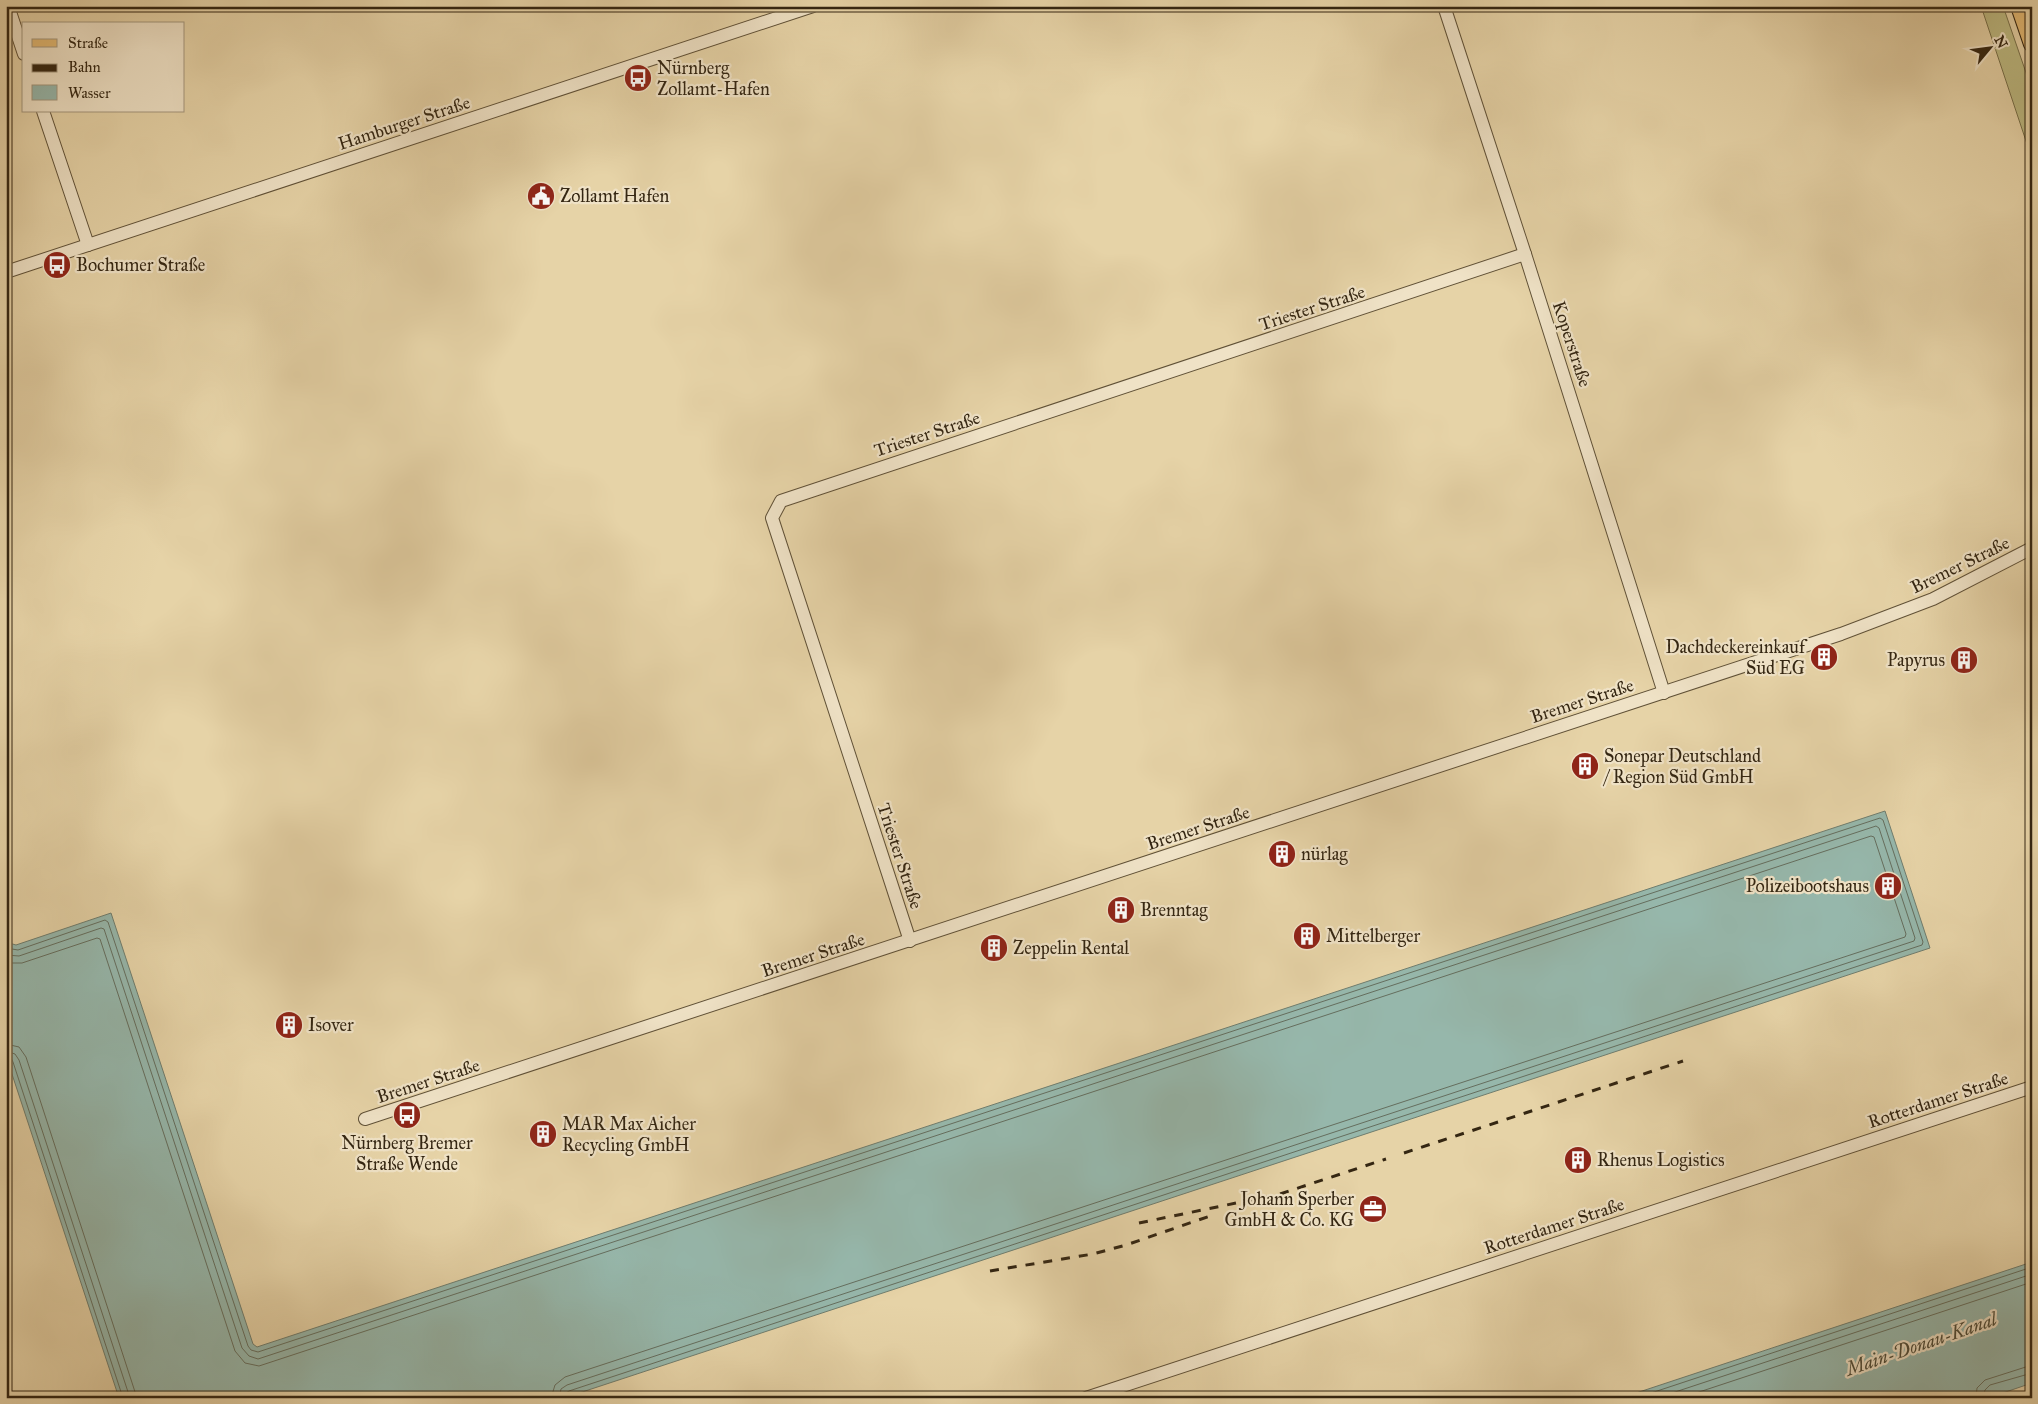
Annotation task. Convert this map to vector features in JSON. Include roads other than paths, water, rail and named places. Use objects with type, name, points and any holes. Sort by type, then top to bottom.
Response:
[{"type":"main road","points":[[2019,6],[2028,24],[2032,44]]},
{"type":"street","points":[[8,6],[22,48]]},
{"type":"street","name":"Hamburger Straße","points":[[6,272],[813,6]]},
{"type":"street","name":"Koperstraße","points":[[1444,6],[1525,254],[1664,693]]},
{"type":"street","points":[[43,112],[88,245]]},
{"type":"street","name":"Triester Straße","points":[[910,941],[772,518],[781,501],[1525,254]]},
{"type":"street","name":"Bremer Straße","points":[[365,1119],[1664,693],[1910,609],[1934,599],[2032,548]]},
{"type":"street","name":"Rotterdamer Straße","points":[[1086,1398],[2032,1087]]},
{"type":"water","points":[[1885,811],[1930,948],[564,1398],[119,1398],[6,1056],[6,937],[9,943],[16,945],[111,913],[253,1344],[257,1347]]},
{"type":"water","name":"Main-Donau-Kanal","points":[[2032,1262],[2032,1383],[1988,1398],[1621,1398]]},
{"type":"railway","points":[[1404,1153],[1683,1061]]},
{"type":"railway","points":[[1139,1223],[1280,1194],[1386,1159]]},
{"type":"railway","points":[[990,1271],[1093,1254],[1126,1245],[1210,1216]]},
{"type":"place","name":"Nürnberg Zollamt-Hafen","points":[[638,78]]},
{"type":"place","name":"Zollamt Hafen","points":[[541,196]]},
{"type":"place","name":"Bochumer Straße","points":[[57,265]]},
{"type":"place","name":"Dachdeckereinkauf Süd EG","points":[[1824,657]]},
{"type":"place","name":"Papyrus","points":[[1964,660]]},
{"type":"place","name":"Sonepar Deutschland / Region Süd GmbH","points":[[1585,766]]},
{"type":"place","name":"nürlag","points":[[1282,854]]},
{"type":"place","name":"Polizeibootshaus","points":[[1888,886]]},
{"type":"place","name":"Brenntag","points":[[1121,910]]},
{"type":"place","name":"Mittelberger","points":[[1307,936]]},
{"type":"place","name":"Zeppelin Rental","points":[[994,948]]},
{"type":"place","name":"Isover","points":[[289,1025]]},
{"type":"place","name":"Nürnberg Bremer Straße Wende","points":[[407,1115]]},
{"type":"place","name":"MAR Max Aicher Recycling GmbH","points":[[543,1134]]},
{"type":"place","name":"Rhenus Logistics","points":[[1578,1160]]},
{"type":"place","name":"Johann Sperber GmbH & Co. KG","points":[[1373,1209]]}]
